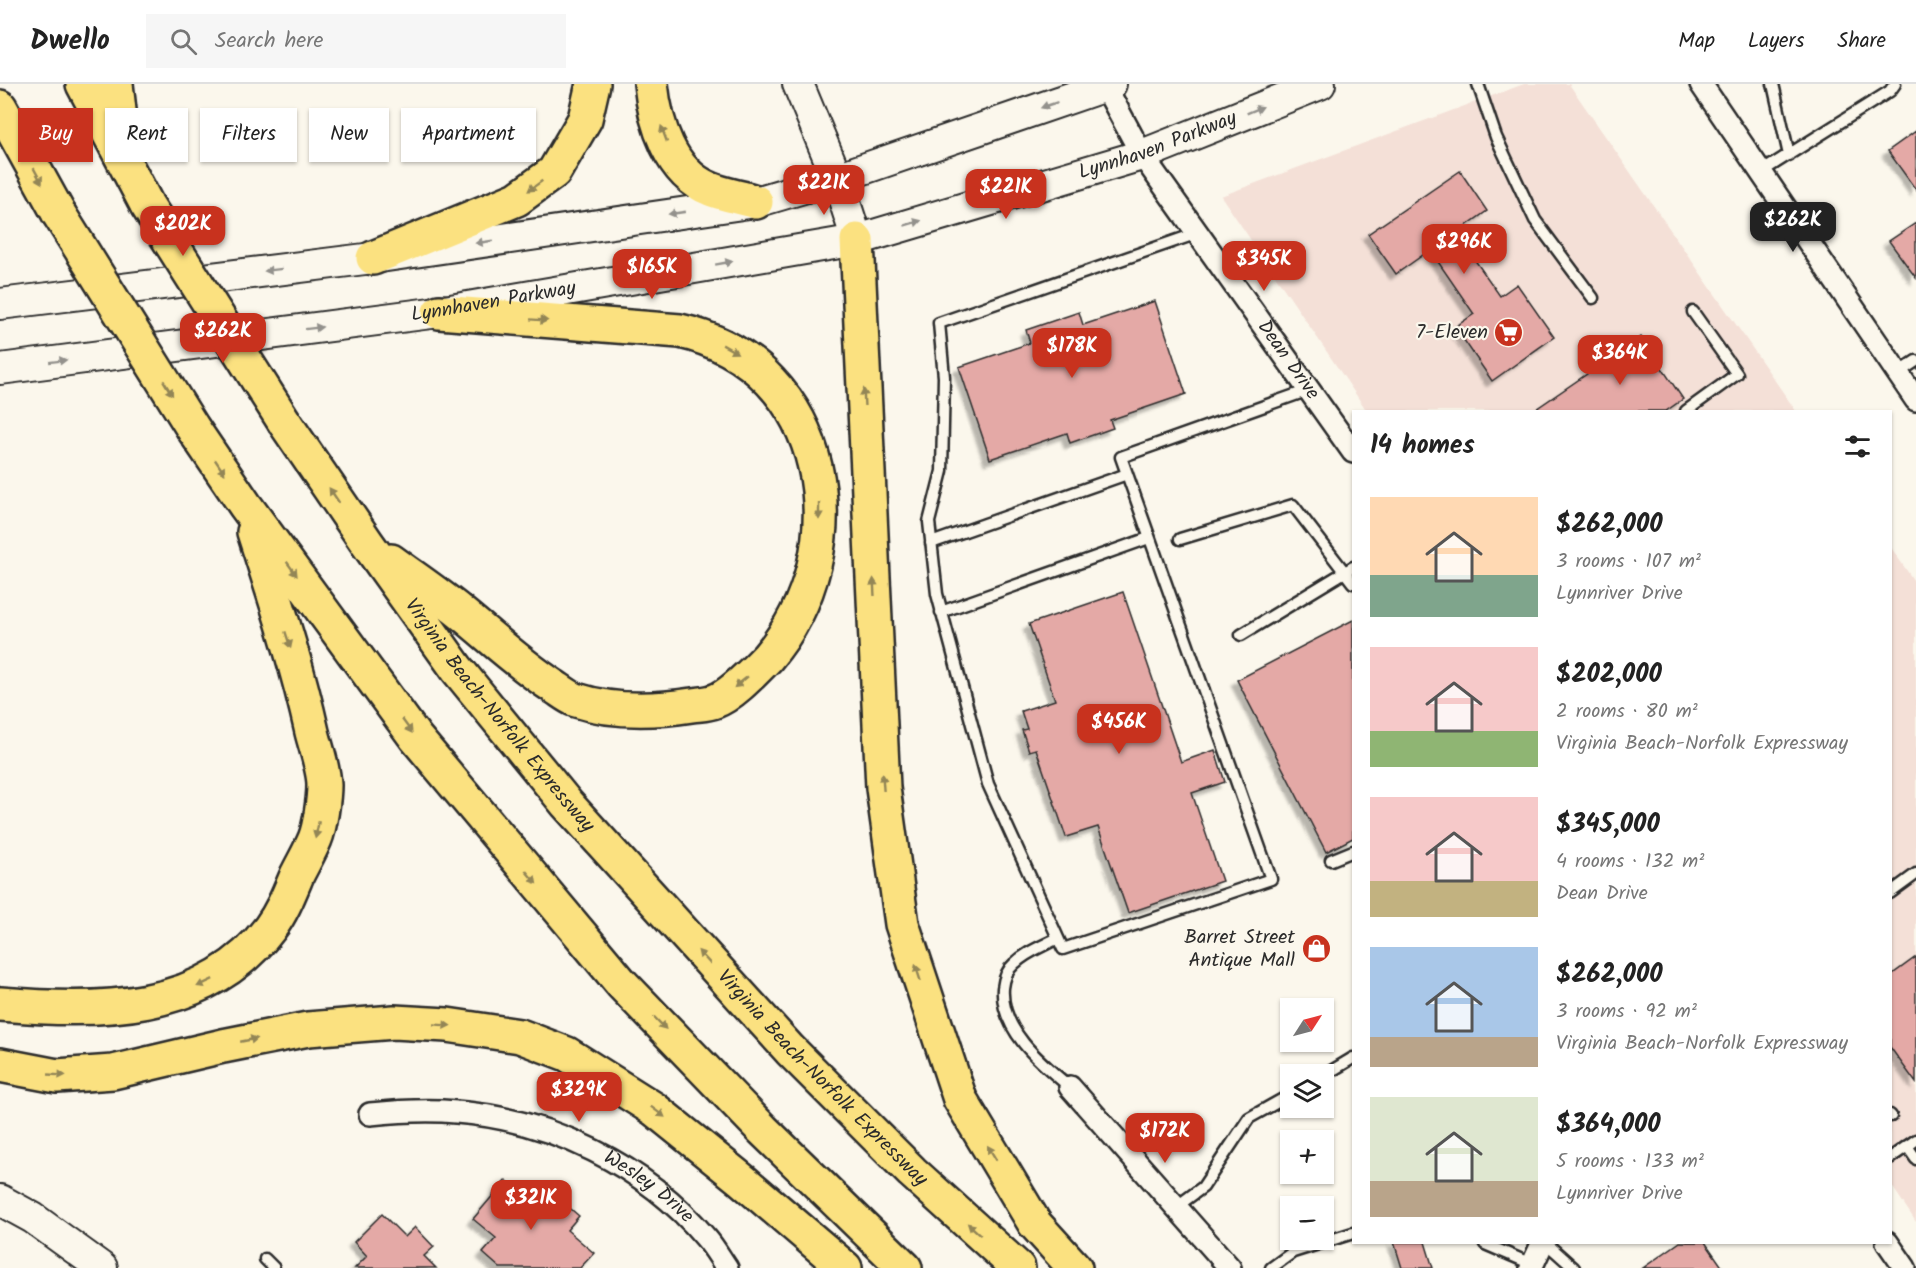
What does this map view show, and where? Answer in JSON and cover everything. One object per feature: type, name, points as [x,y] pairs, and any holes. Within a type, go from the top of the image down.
[{"type":"highway","name":"Virginia Beach-Norfolk Expressway","points":[[83,84],[147,205],[285,423],[366,543],[457,669],[567,804],[790,1050],[912,1172],[1018,1268]]},
{"type":"highway","points":[[116,84],[125,166]]},
{"type":"highway","points":[[373,258],[517,199],[554,172],[585,118],[593,84]]},
{"type":"highway","points":[[651,84],[652,96],[664,137],[676,163],[709,189],[756,201]]},
{"type":"highway","points":[[0,106],[59,214],[194,430],[245,504],[416,738],[622,984],[763,1130],[905,1268]]},
{"type":"highway","points":[[856,240],[883,788],[902,924],[960,1099],[1035,1224],[1075,1268]]},
{"type":"highway","points":[[366,543],[459,612],[532,672],[574,699],[609,708],[671,708],[715,701],[727,694],[755,671],[779,643],[798,612],[812,577],[819,541],[820,505],[814,462],[804,431],[793,408],[774,383],[750,361],[729,347],[699,335],[680,331],[439,312]]},
{"type":"highway","points":[[0,1004],[50,1008],[106,1007],[157,1000],[184,993],[215,978],[247,953],[270,928],[288,898],[316,836],[325,784],[299,673],[245,504]]},
{"type":"highway","points":[[0,1065],[57,1076],[113,1072],[222,1046],[308,1029],[394,1022],[447,1025],[520,1036],[567,1054],[654,1109],[845,1268]]},
{"type":"main road","points":[[798,84],[837,178],[856,240]]},
{"type":"main road","name":"Lynnhaven Parkway","points":[[0,369],[439,312],[856,240],[1142,155],[1320,84]]},
{"type":"main road","points":[[0,304],[373,258],[756,201],[837,178],[1108,85]]},
{"type":"main road","points":[[0,1200],[33,1218],[102,1268]]},
{"type":"street","points":[[1701,84],[1916,400]]},
{"type":"street","name":"Dean Drive","points":[[1108,85],[1142,155],[1352,451]]},
{"type":"street","points":[[1070,1087],[1230,1268]]},
{"type":"street","name":"Wesley Drive","points":[[370,1114],[408,1110],[495,1117],[542,1129],[578,1143],[621,1166],[665,1197],[707,1238],[727,1268]]},
{"type":"street","points":[[1532,1267],[1543,1244]]},
{"type":"street","points":[[1888,1244],[1905,1268]]},
{"type":"lane","points":[[1478,84],[1496,137],[1535,220],[1593,298]]},
{"type":"lane","points":[[1773,84],[1789,155]]},
{"type":"lane","points":[[1761,172],[1890,91],[1895,84]]},
{"type":"lane","points":[[1197,233],[939,322],[944,377],[942,471],[929,522],[941,612],[988,784],[1063,949],[1270,879],[1121,457],[1309,390]]},
{"type":"lane","points":[[1687,410],[1737,375],[1693,312]]},
{"type":"lane","points":[[1898,373],[1916,361]]},
{"type":"lane","points":[[931,543],[1126,474]]},
{"type":"lane","points":[[1180,539],[1293,505],[1349,569],[1241,635]]},
{"type":"lane","points":[[941,612],[1149,538]]},
{"type":"lane","points":[[1331,860],[1352,851]]},
{"type":"lane","points":[[1892,891],[1916,874]]},
{"type":"lane","points":[[1058,938],[1013,964],[1004,978],[1003,998],[1006,1017],[1022,1040],[1047,1068],[1070,1087]]},
{"type":"lane","points":[[1334,1069],[1352,1059]]},
{"type":"lane","points":[[1176,1207],[1203,1187],[1249,1118],[1280,1101]]},
{"type":"lane","points":[[1892,1157],[1912,1143],[1916,1159]]},
{"type":"lane","points":[[1271,1268],[1293,1252],[1352,1233]]},
{"type":"lane","points":[[1485,1244],[1532,1267]]},
{"type":"lane","points":[[1546,1244],[1574,1268]]},
{"type":"lane","points":[[265,1259],[274,1268]]},
{"type":"lane","points":[[1905,1268],[1916,1260]]},
{"type":"shaded area","points":[[1524,84],[1569,84],[1795,410],[1366,410],[1221,196]]},
{"type":"shaded area","points":[[1892,549],[1916,584],[1916,1222],[1892,1186]]},
{"type":"building","points":[[1916,131],[1916,190],[1888,151]]},
{"type":"building","points":[[1460,171],[1487,211],[1456,233],[1500,296],[1517,284],[1554,337],[1492,381],[1455,327],[1474,314],[1430,250],[1396,274],[1368,234]]},
{"type":"building","points":[[1916,223],[1916,278],[1889,241]]},
{"type":"building","points":[[1155,301],[1186,394],[1110,420],[1113,428],[1070,443],[1067,433],[990,459],[959,367],[1030,343],[1026,330],[1079,312],[1083,325]]},
{"type":"building","points":[[1641,337],[1683,399],[1667,410],[1534,410]]},
{"type":"building","points":[[1123,592],[1181,762],[1215,750],[1225,782],[1192,793],[1222,881],[1128,913],[1098,827],[1066,837],[1036,749],[1029,751],[1022,730],[1027,729],[1021,711],[1055,700],[1029,624]]},
{"type":"building","points":[[1352,621],[1352,839],[1326,852],[1237,680]]},
{"type":"building","points":[[1916,957],[1916,1083],[1892,1050],[1892,975]]},
{"type":"building","points":[[506,1180],[529,1199],[542,1184],[579,1216],[567,1230],[594,1253],[580,1268],[500,1268],[483,1253],[496,1238],[473,1219]]},
{"type":"building","points":[[382,1214],[405,1237],[415,1227],[434,1247],[424,1256],[436,1268],[355,1268],[367,1256],[354,1242]]},
{"type":"building","points":[[1395,1244],[1426,1244],[1433,1268],[1402,1268]]},
{"type":"building","points":[[1677,1244],[1706,1244],[1723,1268],[1643,1268]]},
{"type":"place","name":"7-Eleven","points":[[1509,333]]},
{"type":"place","name":"Barret Street Antique Mall","points":[[1316,949]]}]
